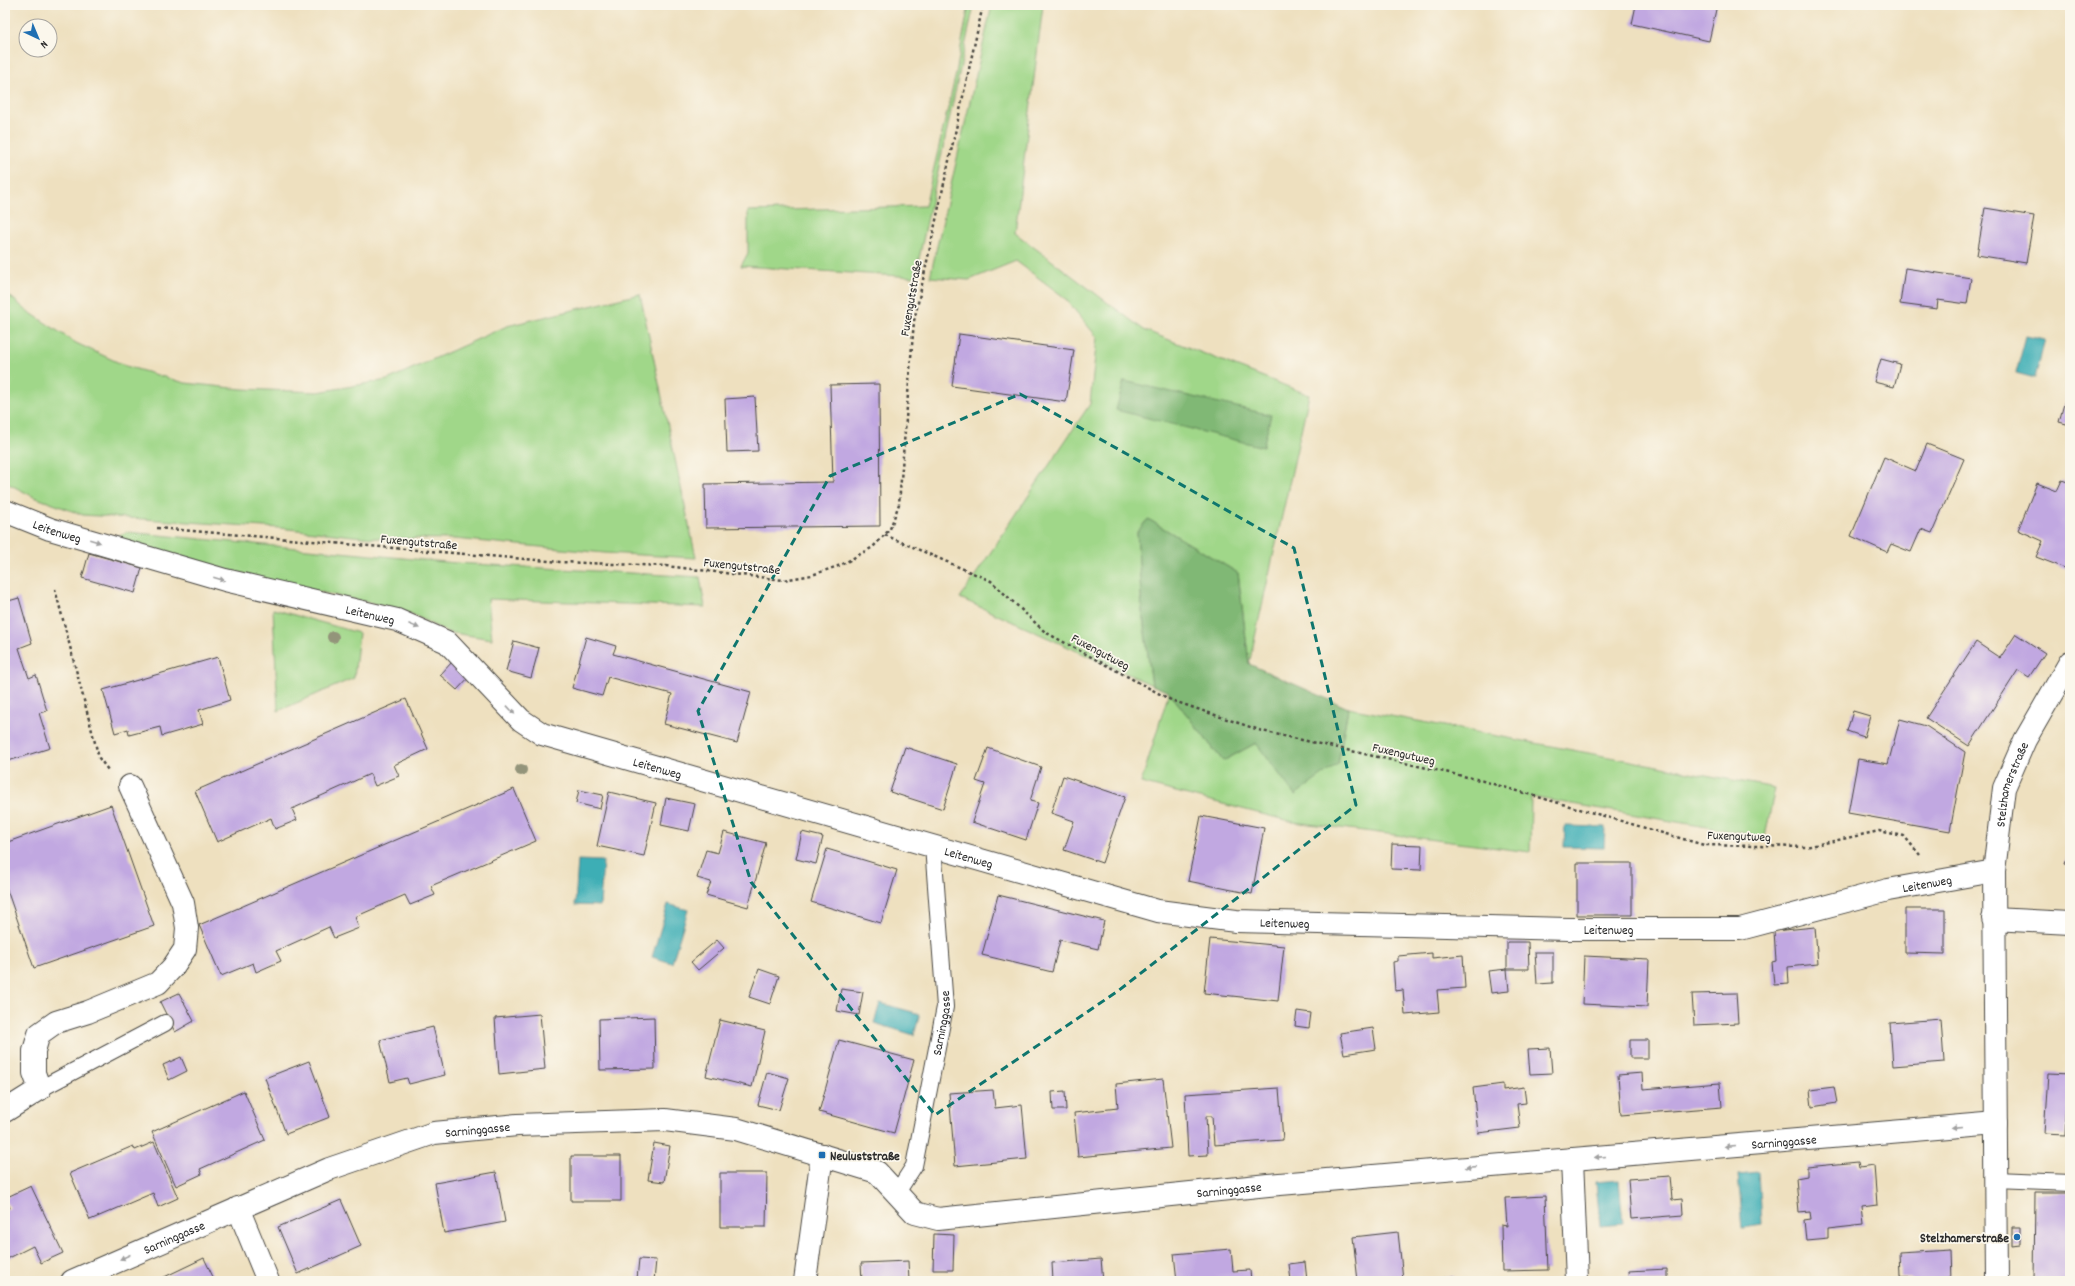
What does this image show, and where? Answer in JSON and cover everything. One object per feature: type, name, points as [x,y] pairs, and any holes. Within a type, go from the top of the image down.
[{"type":"street","name":"Leitenweg","points":[[5,511],[50,529],[225,580],[398,620],[446,642],[520,720],[542,734],[1158,911],[1236,921],[1568,929],[1740,929],[1888,890],[1994,871]]},
{"type":"street","name":"Stelzhamerstraße","points":[[1997,1281],[1993,919],[1994,871],[2004,788],[2025,740],[2070,662]]},
{"type":"street","points":[[5,1111],[40,1089],[34,1073],[34,1051],[39,1034],[56,1022],[88,1012],[158,983],[173,967],[185,949],[187,928],[183,903],[130,786]]},
{"type":"street","points":[[1993,919],[2070,923]]},
{"type":"street","name":"Sarninggasse","points":[[72,1281],[329,1169],[434,1133],[517,1125],[665,1120],[736,1129],[877,1172],[915,1213],[938,1220],[1268,1185],[1996,1123]]},
{"type":"street","points":[[806,1281],[822,1155]]},
{"type":"street","points":[[1572,1159],[1577,1281]]},
{"type":"street","points":[[238,1208],[268,1281]]},
{"type":"lane","name":"Sarninggasse","points":[[896,1194],[914,1166],[945,1007],[933,846]]},
{"type":"lane","points":[[40,1089],[165,1023]]},
{"type":"lane","points":[[1996,1180],[2070,1183]]},
{"type":"path","name":"Fuxengutstraße","points":[[154,528],[560,562],[666,566],[783,580],[812,575],[841,565],[873,547],[890,529],[899,504],[914,321],[983,5]]},
{"type":"path","name":"Fuxengutweg","points":[[885,535],[991,581],[1045,632],[1171,700],[1262,731],[1476,779],[1704,845],[1806,847],[1879,830],[1904,836],[1938,875],[1938,880]]},
{"type":"path","points":[[55,589],[99,758],[114,779],[130,786]]},
{"type":"highlighted area","points":[[1020,394],[1294,548],[1356,805],[1118,991],[935,1115],[751,882],[698,711],[830,476]]},
{"type":"green space","points":[[969,5],[974,5],[915,277],[741,266],[748,253],[748,211],[925,206],[955,78]]},
{"type":"green space","points":[[992,5],[1043,5],[1015,233],[1144,330],[1309,395],[1249,664],[1238,573],[1148,519],[1137,532],[1142,610],[1152,685],[960,598],[1090,404],[1097,337],[1064,297],[1016,261],[969,280],[930,277]]},
{"type":"green space","points":[[5,292],[26,310],[76,343],[126,366],[185,383],[242,389],[318,392],[387,380],[507,326],[640,294],[696,558],[605,553],[455,539],[372,538],[279,528],[83,515],[34,497],[5,482]]},
{"type":"green space","points":[[1124,381],[1271,415],[1263,447],[1116,410]]},
{"type":"green space","points":[[1148,519],[1238,573],[1249,664],[1348,708],[1338,764],[1295,795],[1256,743],[1223,761],[1169,692],[1152,685],[1142,610],[1137,532]]},
{"type":"green space","points":[[127,532],[456,563],[700,577],[705,607],[488,599],[492,639],[447,632],[412,614],[376,604],[220,568],[114,538]]},
{"type":"green space","points":[[273,609],[359,633],[354,678],[278,711]]},
{"type":"green space","points":[[1169,692],[1223,761],[1256,743],[1338,764],[1348,708],[1775,788],[1765,837],[1531,797],[1530,852],[1293,822],[1141,783]]},
{"type":"water","points":[[2026,336],[2045,340],[2035,378],[2016,373]]},
{"type":"water","points":[[1565,826],[1605,827],[1604,848],[1564,847]]},
{"type":"water","points":[[578,860],[603,861],[600,906],[575,905]]},
{"type":"water","points":[[668,904],[688,910],[672,963],[652,957]]},
{"type":"water","points":[[880,1003],[920,1014],[914,1035],[874,1023]]},
{"type":"water","points":[[1759,1172],[1762,1225],[1743,1228],[1738,1174]]},
{"type":"water","points":[[1619,1180],[1623,1224],[1600,1226],[1596,1182]]},
{"type":"building","points":[[1636,5],[1717,5],[1709,41],[1632,24]]},
{"type":"building","points":[[1985,208],[2034,216],[2026,263],[1977,255]]},
{"type":"building","points":[[1905,268],[1971,278],[1967,304],[1938,300],[1937,309],[1900,304]]},
{"type":"building","points":[[959,334],[1074,350],[1066,402],[952,386]]},
{"type":"building","points":[[1881,359],[1900,364],[1894,387],[1874,382]]},
{"type":"building","points":[[2070,382],[2070,425],[2059,422]]},
{"type":"building","points":[[879,384],[880,526],[706,528],[705,484],[833,482],[830,385]]},
{"type":"building","points":[[755,397],[758,451],[727,452],[725,399]]},
{"type":"building","points":[[1927,444],[1964,459],[1932,533],[1921,529],[1911,552],[1891,544],[1887,552],[1851,536],[1884,457],[1916,471]]},
{"type":"building","points":[[2062,480],[2070,483],[2070,570],[2036,557],[2043,541],[2018,530],[2037,483],[2057,491]]},
{"type":"building","points":[[89,553],[142,568],[135,593],[82,578]]},
{"type":"building","points":[[19,598],[32,643],[19,648],[29,678],[36,675],[47,711],[39,713],[50,748],[5,762],[5,602]]},
{"type":"building","points":[[2016,634],[2045,653],[2029,677],[2018,670],[1969,746],[1926,718],[1976,642],[2000,658]]},
{"type":"building","points":[[586,637],[616,646],[613,654],[751,692],[737,743],[664,724],[672,694],[608,677],[602,696],[572,688]]},
{"type":"building","points":[[514,641],[539,648],[531,678],[506,671]]},
{"type":"building","points":[[218,657],[230,700],[199,710],[203,724],[162,736],[160,727],[129,735],[128,729],[115,733],[103,690]]},
{"type":"building","points":[[453,661],[470,676],[457,690],[440,675]]},
{"type":"building","points":[[406,699],[428,749],[394,765],[399,776],[375,786],[370,774],[292,809],[297,820],[275,829],[271,818],[217,842],[195,791]]},
{"type":"building","points":[[1853,711],[1870,716],[1864,737],[1847,731]]},
{"type":"building","points":[[1900,719],[1926,726],[1965,752],[1950,831],[1848,813],[1858,759],[1888,764]]},
{"type":"building","points":[[905,747],[957,764],[943,809],[890,792]]},
{"type":"building","points":[[988,748],[1041,767],[1030,801],[1038,803],[1026,840],[972,822],[985,784],[976,781]]},
{"type":"building","points":[[1063,776],[1125,797],[1102,863],[1064,850],[1074,821],[1051,813]]},
{"type":"building","points":[[514,789],[536,841],[431,886],[435,895],[410,905],[405,895],[355,917],[359,928],[334,938],[329,927],[276,951],[281,961],[256,972],[253,963],[221,976],[199,925]]},
{"type":"building","points":[[579,790],[603,795],[600,809],[576,803]]},
{"type":"building","points":[[609,792],[656,803],[644,856],[597,846]]},
{"type":"building","points":[[666,798],[695,804],[689,831],[661,825]]},
{"type":"building","points":[[111,805],[154,926],[34,968],[5,884],[5,843]]},
{"type":"building","points":[[1201,816],[1264,828],[1252,894],[1188,881]]},
{"type":"building","points":[[724,832],[766,843],[748,907],[706,895],[711,882],[697,878],[706,850],[718,853]]},
{"type":"building","points":[[802,832],[823,837],[816,864],[796,859]]},
{"type":"building","points":[[1392,844],[1422,845],[1421,870],[1391,869]]},
{"type":"building","points":[[2070,846],[2070,864],[2065,863]]},
{"type":"building","points":[[827,849],[897,870],[881,923],[811,902]]},
{"type":"building","points":[[1577,863],[1632,863],[1632,915],[1577,915]]},
{"type":"building","points":[[998,895],[1104,921],[1098,949],[1060,940],[1052,972],[982,955]]},
{"type":"building","points":[[1905,909],[1945,909],[1945,954],[1905,953]]},
{"type":"building","points":[[1815,927],[1818,964],[1788,967],[1789,984],[1774,985],[1772,962],[1776,961],[1774,931]]},
{"type":"building","points":[[1210,939],[1284,946],[1278,1001],[1204,993]]},
{"type":"building","points":[[717,940],[724,948],[698,970],[691,962]]},
{"type":"building","points":[[1507,942],[1528,942],[1529,969],[1507,969]]},
{"type":"building","points":[[1535,952],[1553,952],[1553,983],[1537,984]]},
{"type":"building","points":[[1432,953],[1432,958],[1463,955],[1465,988],[1437,990],[1439,1012],[1405,1015],[1403,990],[1395,991],[1393,962],[1398,961],[1398,956]]},
{"type":"building","points":[[1584,956],[1649,959],[1647,1007],[1582,1004]]},
{"type":"building","points":[[759,969],[779,976],[770,1004],[749,997]]},
{"type":"building","points":[[1507,969],[1509,991],[1491,993],[1488,971]]},
{"type":"building","points":[[841,989],[863,992],[859,1015],[837,1011]]},
{"type":"building","points":[[179,993],[194,1021],[175,1032],[160,1002]]},
{"type":"building","points":[[1736,993],[1738,1023],[1694,1025],[1692,994]]},
{"type":"building","points":[[1297,1011],[1311,1013],[1309,1028],[1295,1026]]},
{"type":"building","points":[[540,1014],[545,1069],[499,1074],[495,1018]]},
{"type":"building","points":[[654,1017],[655,1069],[600,1070],[599,1019]]},
{"type":"building","points":[[1941,1019],[1944,1062],[1893,1066],[1890,1023]]},
{"type":"building","points":[[720,1020],[765,1031],[752,1087],[706,1076]]},
{"type":"building","points":[[433,1027],[445,1075],[409,1084],[407,1078],[390,1082],[380,1040]]},
{"type":"building","points":[[1373,1028],[1376,1049],[1344,1054],[1340,1033]]},
{"type":"building","points":[[839,1040],[914,1060],[894,1133],[819,1112]]},
{"type":"building","points":[[1630,1040],[1648,1040],[1648,1058],[1630,1058]]},
{"type":"building","points":[[1550,1048],[1552,1073],[1530,1074],[1528,1049]]},
{"type":"building","points":[[181,1057],[187,1071],[169,1080],[163,1065]]},
{"type":"building","points":[[309,1061],[330,1117],[286,1134],[265,1078]]},
{"type":"building","points":[[767,1072],[789,1078],[779,1110],[758,1105]]},
{"type":"building","points":[[1642,1073],[1643,1089],[1720,1083],[1722,1107],[1621,1115],[1618,1075]]},
{"type":"building","points":[[2048,1073],[2070,1074],[2070,1100],[2068,1100],[2066,1135],[2044,1134]]},
{"type":"building","points":[[1163,1079],[1171,1148],[1078,1157],[1074,1113],[1118,1108],[1116,1084]]},
{"type":"building","points":[[1503,1084],[1503,1090],[1524,1087],[1526,1103],[1517,1104],[1520,1128],[1478,1133],[1473,1088]]},
{"type":"building","points":[[1834,1087],[1837,1103],[1812,1107],[1810,1090]]},
{"type":"building","points":[[1279,1088],[1283,1140],[1214,1145],[1212,1116],[1206,1116],[1208,1155],[1188,1156],[1185,1094]]},
{"type":"building","points":[[993,1090],[995,1108],[1022,1105],[1027,1159],[955,1166],[949,1093]]},
{"type":"building","points":[[244,1091],[265,1140],[200,1169],[202,1174],[176,1186],[152,1132]]},
{"type":"building","points":[[1065,1091],[1066,1110],[1053,1110],[1052,1092]]},
{"type":"building","points":[[154,1142],[178,1198],[158,1207],[153,1193],[90,1220],[70,1173],[133,1146],[135,1150]]},
{"type":"building","points":[[654,1143],[670,1146],[664,1182],[648,1180]]},
{"type":"building","points":[[571,1156],[621,1156],[621,1201],[571,1201]]},
{"type":"building","points":[[1858,1162],[1859,1168],[1874,1166],[1877,1205],[1862,1207],[1864,1225],[1828,1229],[1828,1239],[1806,1241],[1804,1220],[1811,1219],[1810,1212],[1799,1213],[1796,1178],[1807,1176],[1807,1167]]},
{"type":"building","points":[[496,1172],[505,1222],[444,1233],[435,1183]]},
{"type":"building","points":[[720,1173],[767,1173],[766,1227],[720,1227]]},
{"type":"building","points":[[1670,1176],[1672,1200],[1682,1199],[1683,1215],[1631,1219],[1628,1179]]},
{"type":"building","points":[[31,1186],[63,1253],[41,1263],[33,1246],[5,1260],[5,1210],[10,1208],[5,1198]]},
{"type":"building","points":[[2035,1193],[2070,1193],[2070,1281],[2034,1281]]},
{"type":"building","points":[[1545,1196],[1548,1270],[1502,1271],[1501,1225],[1507,1226],[1505,1198]]},
{"type":"building","points":[[341,1200],[361,1246],[298,1274],[278,1227]]},
{"type":"building","name":"Stelzhamerstraße","points":[[2013,1228],[2021,1228],[2021,1245],[2013,1246]]},
{"type":"building","points":[[1398,1232],[1403,1279],[1358,1281],[1353,1237]]},
{"type":"building","points":[[934,1234],[954,1235],[953,1270],[933,1270]]},
{"type":"building","points":[[1231,1249],[1233,1271],[1250,1270],[1251,1281],[1177,1281],[1174,1254]]},
{"type":"building","points":[[1950,1250],[1951,1281],[1913,1281],[1913,1277],[1900,1277],[1899,1253]]},
{"type":"building","points":[[204,1258],[215,1281],[156,1281]]},
{"type":"building","points":[[639,1259],[656,1260],[654,1281],[637,1279]]},
{"type":"building","points":[[1101,1259],[1103,1281],[1053,1281],[1052,1263]]},
{"type":"building","points":[[908,1261],[909,1281],[862,1281],[861,1263]]},
{"type":"building","points":[[1305,1262],[1307,1281],[1291,1281],[1289,1264]]},
{"type":"building","points":[[1667,1269],[1667,1281],[1630,1281],[1629,1271]]},
{"type":"building","points":[[1454,1276],[1454,1281],[1427,1281],[1427,1280]]},
{"type":"place","name":"Neuluststraße","points":[[822,1155]]},
{"type":"place","name":"Stelzhamerstraße","points":[[2017,1237]]}]
